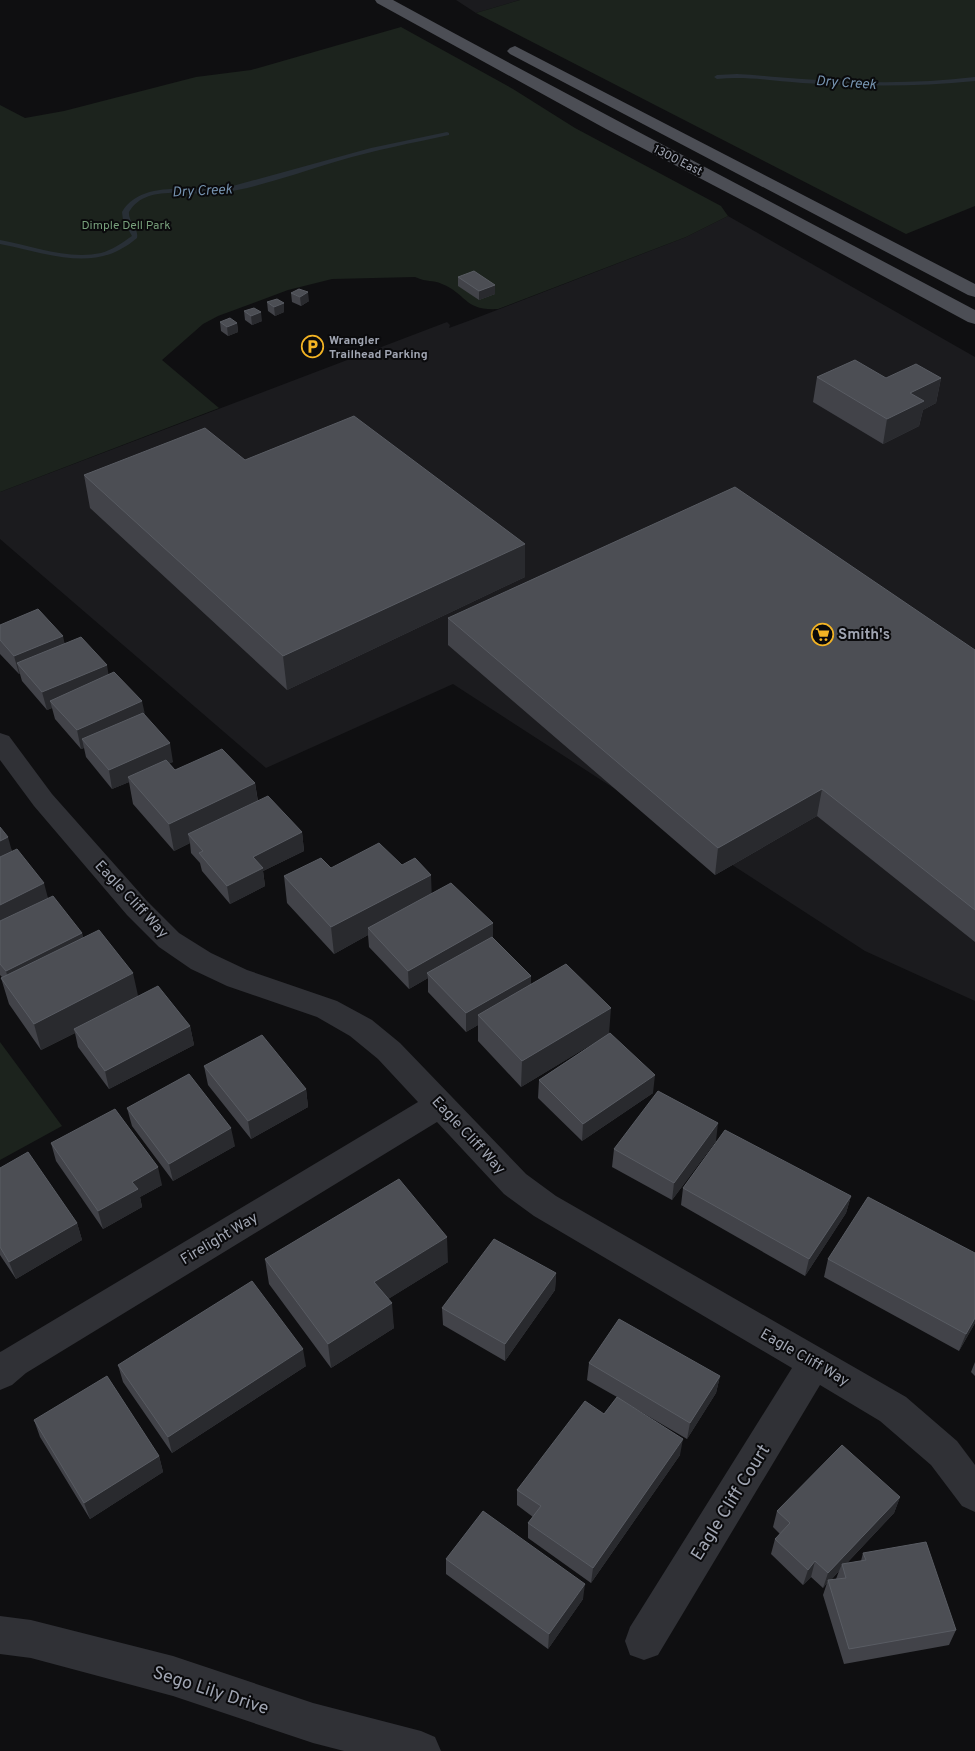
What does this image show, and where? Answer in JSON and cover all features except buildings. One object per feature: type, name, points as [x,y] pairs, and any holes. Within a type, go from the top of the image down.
[{"type":"main road","name":"1300 East","points":[[382,0],[612,126],[776,211],[975,318]]},
{"type":"main road","name":"1300 East","points":[[500,43],[975,290]]},
{"type":"street","name":"Eagle Cliff Way","points":[[0,742],[43,800],[137,908],[169,940],[201,961],[237,978],[327,1010],[361,1028],[389,1052],[515,1184],[545,1206],[894,1409],[944,1453],[975,1494]]},
{"type":"street","name":"Firelight Way","points":[[0,1374],[14,1362],[440,1104]]},
{"type":"street","name":"Eagle Cliff Court","points":[[644,1641],[816,1362]]},
{"type":"street","name":"Sego Lily Drive","points":[[0,1635],[31,1639],[173,1676],[313,1723],[420,1751]]},
{"type":"shaded area","points":[[456,0],[520,0],[476,13]]},
{"type":"shaded area","points":[[728,216],[975,357],[975,1001],[865,951],[453,684],[266,768],[0,539],[0,492],[447,322],[450,325],[449,328],[471,320],[686,237]]},
{"type":"green space","points":[[520,0],[975,0],[975,206],[906,234],[476,13]]},
{"type":"green space","name":"Dimple Dell Park","points":[[401,27],[513,89],[575,128],[721,206],[728,216],[686,237],[498,309],[487,309],[472,305],[442,284],[415,277],[332,279],[288,290],[218,316],[203,324],[162,360],[219,408],[0,492],[0,105],[25,118],[64,111],[196,77],[251,70]]},
{"type":"green space","points":[[0,1042],[62,1126],[0,1160]]},
{"type":"waterway","name":"Dry Creek","points":[[717,77],[748,76],[800,81],[888,84],[953,82],[975,79]]},
{"type":"waterway","name":"Dry Creek","points":[[0,242],[69,256],[86,257],[103,254],[119,248],[135,237],[132,227],[125,216],[128,208],[143,196],[164,191],[209,192],[229,189],[260,182],[373,149],[409,140],[447,134]]},
{"type":"place","name":"Wrangler Trailhead Parking","points":[[313,347]]},
{"type":"place","name":"Smith's","points":[[822,634]]}]
